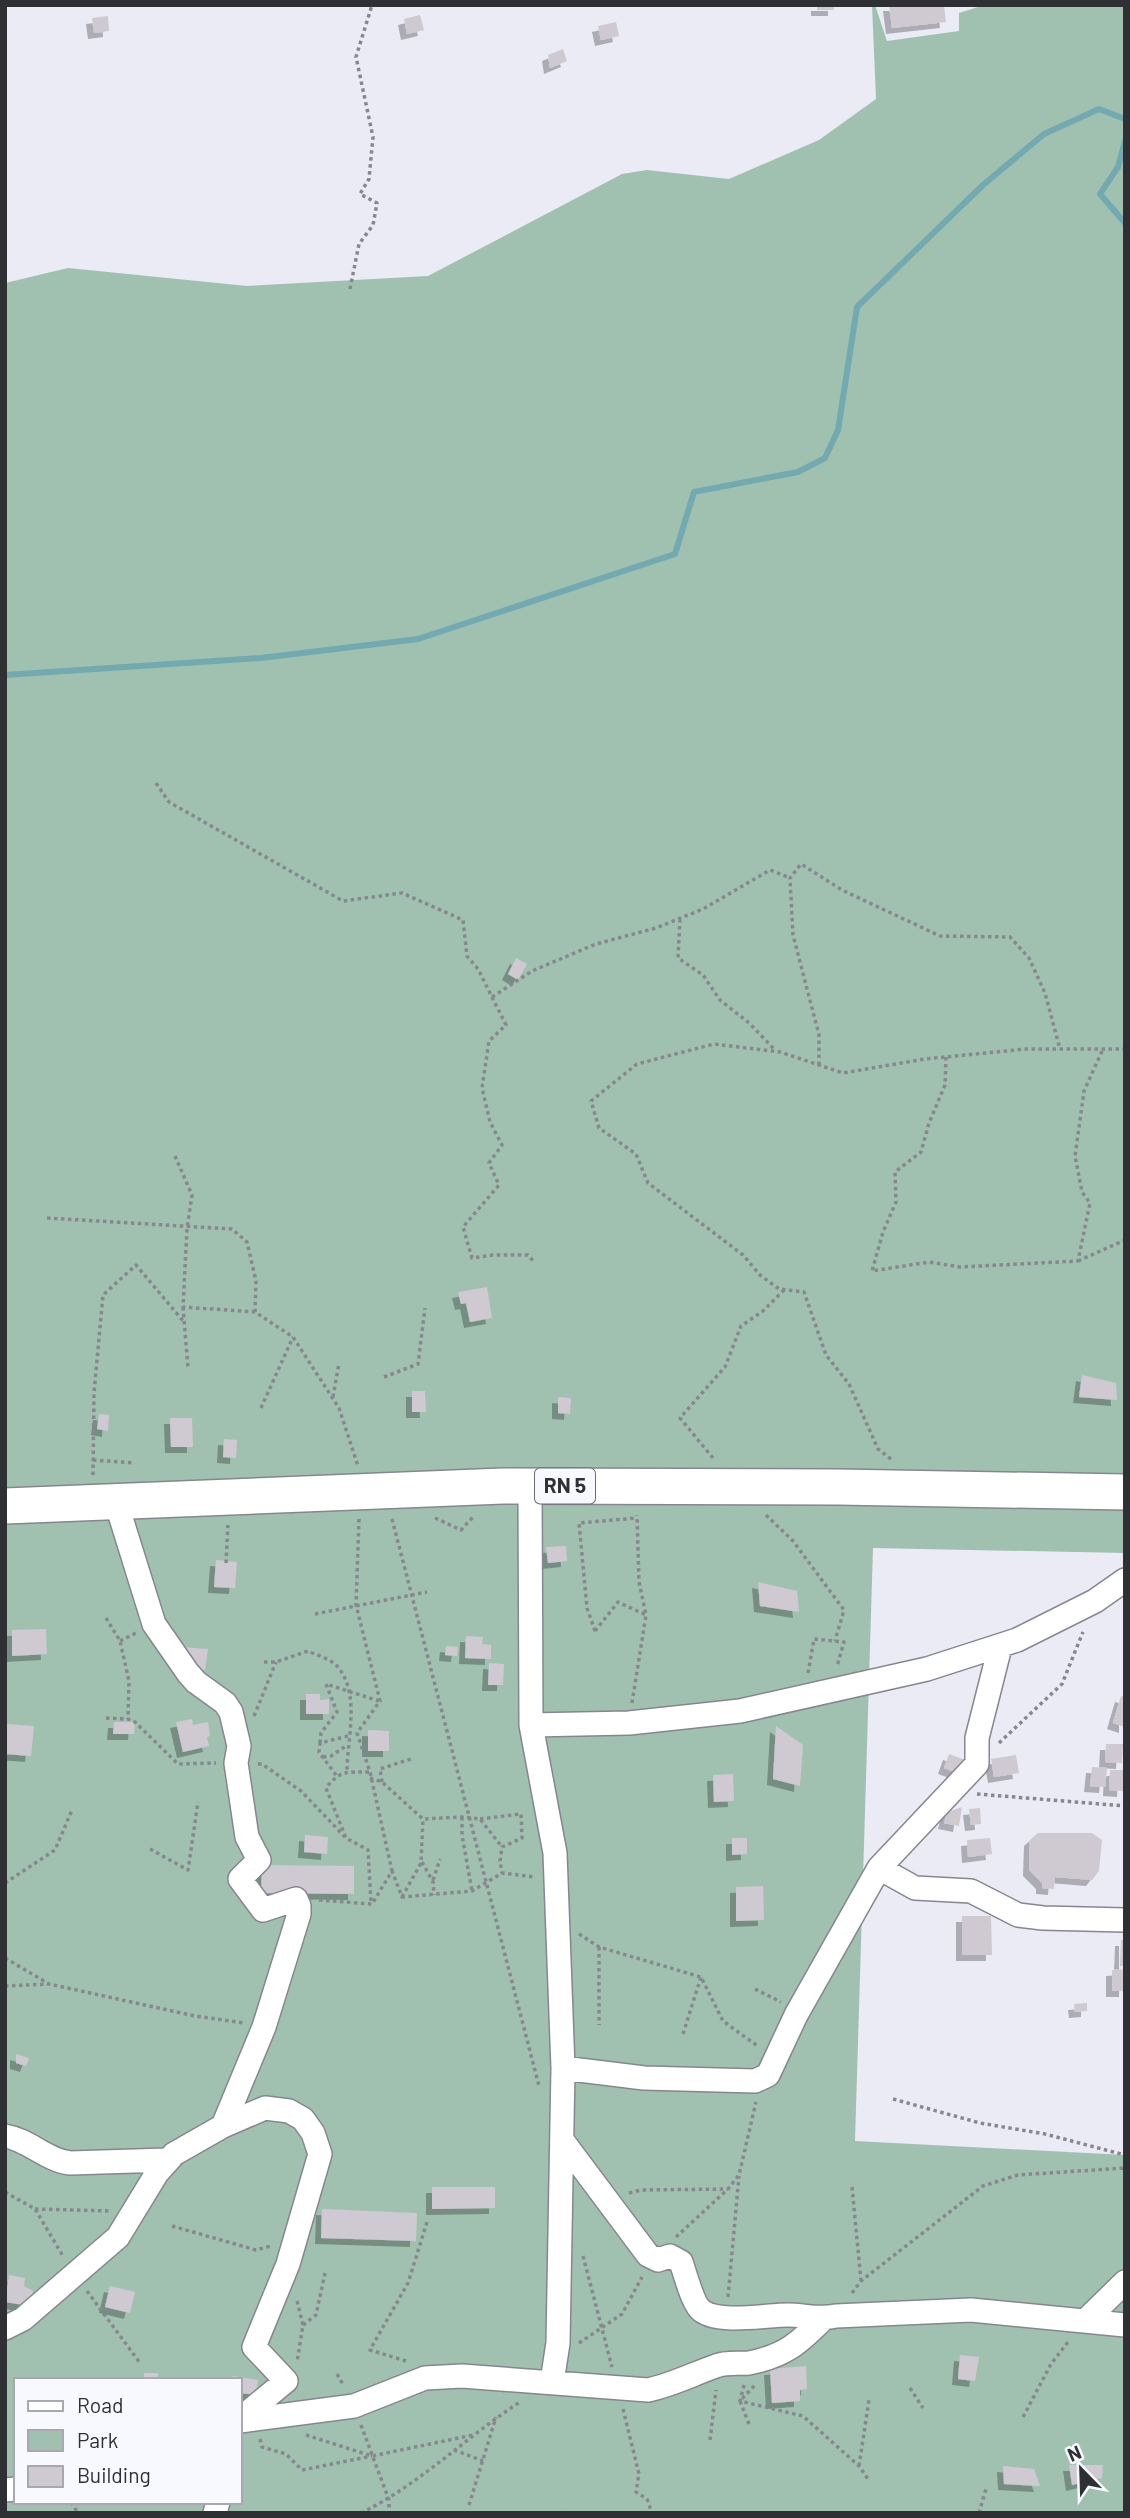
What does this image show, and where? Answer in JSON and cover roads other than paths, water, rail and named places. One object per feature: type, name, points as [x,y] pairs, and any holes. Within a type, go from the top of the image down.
[{"type":"main road","name":"RN 5","points":[[5,1506],[230,1495],[530,1487],[636,1502],[737,1486],[1125,1492]]},
{"type":"street","points":[[530,1487],[531,1725],[555,1853],[563,2068],[558,2343],[552,2382]]},
{"type":"street","points":[[104,1502],[154,1624],[196,1682],[225,1703],[231,1712],[247,1837],[259,1860],[240,1879],[263,1910],[296,1899],[299,1906],[299,1914],[264,2027],[223,2126]]},
{"type":"street","points":[[531,1725],[629,1723],[740,1711],[927,1669],[1000,1647],[1095,1601],[1125,1580]]},
{"type":"street","points":[[563,2068],[644,2078],[762,2080],[768,2075],[796,2015],[879,1868],[977,1764],[977,1738],[1000,1647]]},
{"type":"street","points":[[879,1868],[915,1888],[971,1891],[1018,1916],[1125,1920]]},
{"type":"street","points":[[5,2328],[23,2319],[113,2242],[167,2160],[223,2126],[265,2108],[289,2110],[303,2119],[313,2133],[320,2154],[288,2264],[254,2347],[286,2381],[246,2420]]},
{"type":"street","points":[[5,2136],[14,2138],[58,2162],[70,2164],[167,2160]]},
{"type":"street","points":[[562,2140],[653,2258],[658,2260],[670,2256],[681,2262],[701,2311],[731,2318],[789,2315],[830,2317],[971,2310],[1125,2325]]},
{"type":"street","points":[[1085,2321],[1125,2283]]},
{"type":"street","points":[[246,2420],[354,2406],[425,2378],[462,2376],[648,2390],[663,2387],[720,2364],[749,2362],[786,2351],[830,2317]]},
{"type":"waterway","points":[[5,675],[261,658],[418,639],[675,554],[694,492],[798,472],[825,458],[838,430],[857,307],[983,185],[1044,134],[1099,109],[1125,119]]},
{"type":"waterway","points":[[1125,141],[1118,167],[1100,194],[1125,223]]}]
